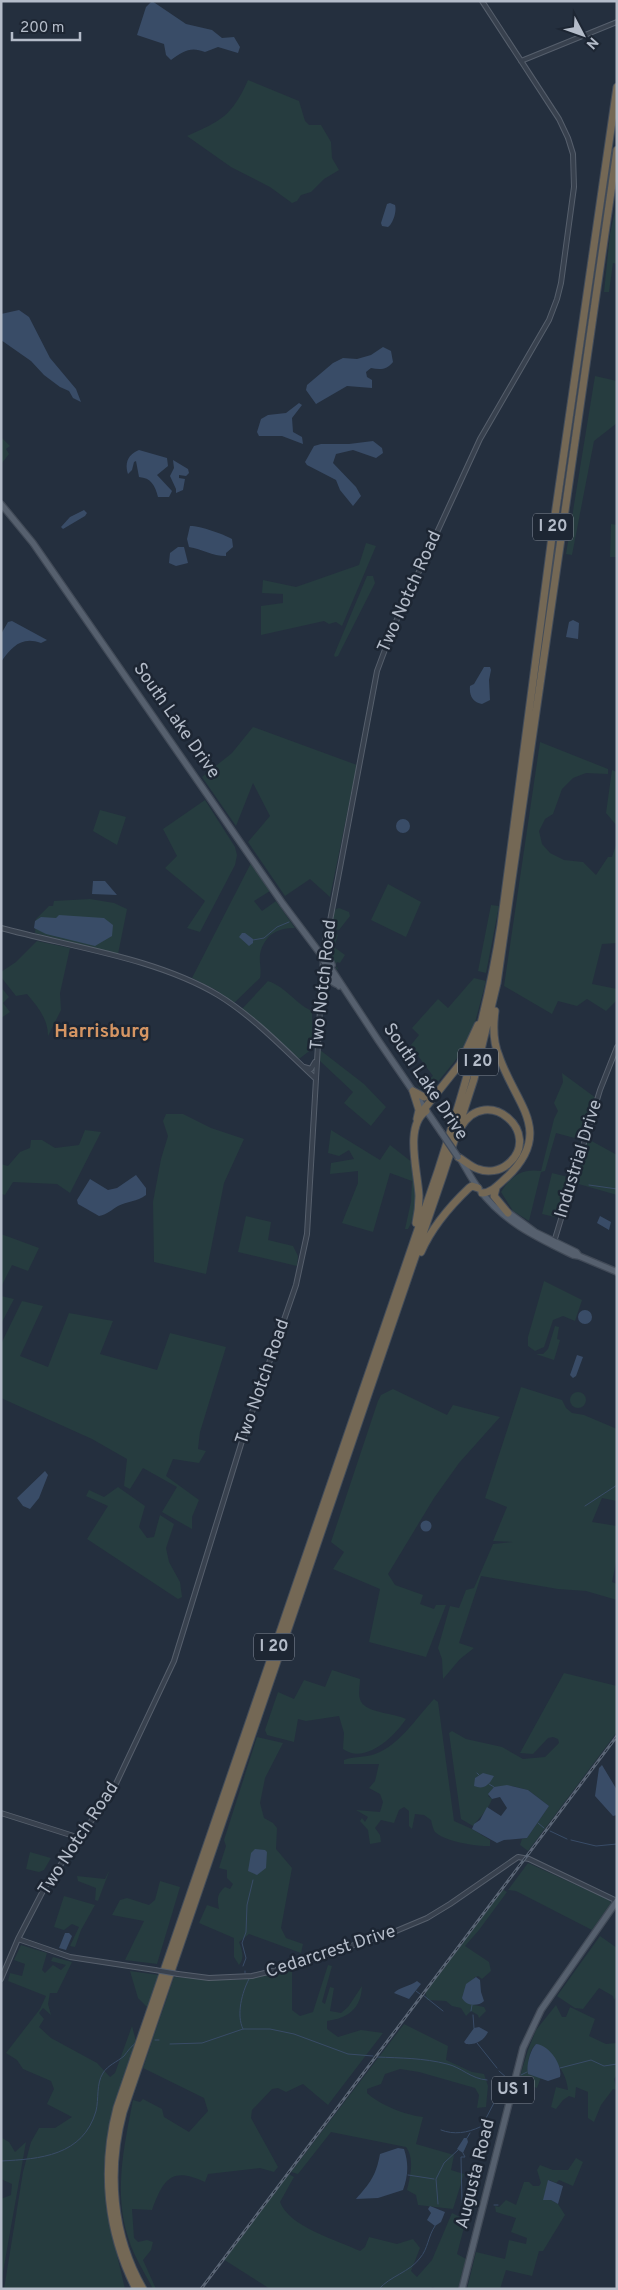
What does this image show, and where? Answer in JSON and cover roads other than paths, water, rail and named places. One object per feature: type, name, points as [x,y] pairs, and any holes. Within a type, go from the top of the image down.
[{"type":"highway","name":"I 20","points":[[143,2289],[124,2245],[115,2204],[114,2174],[120,2124],[396,1301],[456,1114],[485,1008],[500,933],[553,528],[617,87]]},
{"type":"highway","name":"I 20","points":[[136,2289],[118,2245],[112,2224],[108,2189],[109,2149],[115,2116],[396,1301],[449,1158],[479,1058],[501,966],[617,150]]},
{"type":"highway","points":[[501,966],[494,1027],[496,1047],[526,1114],[530,1136],[528,1149],[522,1160],[494,1191],[494,1196],[508,1213]]},
{"type":"highway","points":[[417,1121],[465,1055],[485,1008]]},
{"type":"highway","points":[[413,1091],[426,1097],[441,1088]]},
{"type":"highway","points":[[396,1301],[418,1212],[419,1193],[414,1140],[419,1110],[413,1091]]},
{"type":"highway","points":[[449,1158],[462,1126],[468,1118],[477,1112],[487,1110],[499,1112],[506,1115],[516,1127],[519,1138],[518,1148],[513,1159],[505,1167],[484,1171],[458,1157]]},
{"type":"highway","points":[[396,1301],[436,1225],[472,1186],[482,1191],[497,1186]]},
{"type":"main road","name":"South Lake Drive","points":[[1,504],[30,539],[322,958],[336,975],[482,1191],[500,1211],[524,1230],[573,1255],[617,1272]]},
{"type":"main road","points":[[308,938],[319,943],[326,938],[329,958],[336,975]]},
{"type":"main road","name":"South Lake Drive","points":[[322,958],[329,973],[354,1004]]},
{"type":"main road","points":[[320,994],[328,980],[341,988]]},
{"type":"main road","name":"South Lake Drive","points":[[472,1176],[482,1191],[508,1213],[535,1232],[576,1252],[579,1256]]},
{"type":"main road","name":"Augusta Road","points":[[462,2289],[523,2048],[541,2010],[617,1901]]},
{"type":"street","name":"Two Notch Road","points":[[1,1979],[18,1939],[46,1888],[113,1790],[176,1656],[242,1441],[296,1285],[307,1234],[322,958],[380,658],[482,436],[548,320],[559,293],[574,187],[573,154],[563,127],[482,1]]},
{"type":"street","points":[[521,61],[617,22]]},
{"type":"street","points":[[1,928],[160,968],[184,978],[216,994],[237,1008],[316,1079]]},
{"type":"street","name":"Industrial Drive","points":[[553,1242],[600,1090],[617,1047]]},
{"type":"street","points":[[302,1066],[311,1069],[317,1057]]},
{"type":"street","points":[[1,1813],[80,1838]]},
{"type":"street","name":"Cedarcrest Drive","points":[[18,1939],[70,1957],[214,1978],[257,1975],[285,1968],[396,1931],[426,1918],[450,1904],[518,1857],[554,1871],[617,1901]]},
{"type":"water","points":[[152,1],[186,24],[212,30],[222,38],[234,37],[240,47],[238,53],[218,47],[205,52],[195,49],[183,52],[171,60],[166,55],[164,44],[137,35],[146,7]]},
{"type":"water","points":[[387,204],[395,205],[394,217],[388,227],[382,226],[381,223]]},
{"type":"water","points":[[19,310],[29,317],[50,358],[76,389],[81,402],[73,398],[69,391],[44,375],[31,361],[1,340],[1,314]]},
{"type":"water","points":[[383,347],[391,351],[393,362],[386,368],[371,368],[366,372],[367,377],[372,380],[372,388],[347,386],[316,404],[306,390],[307,385],[333,363],[343,358],[357,359],[371,355]]},
{"type":"water","points":[[299,403],[302,405],[292,418],[293,432],[302,437],[303,444],[282,436],[259,436],[257,432],[261,419],[268,415],[286,413]]},
{"type":"water","points":[[373,441],[382,448],[383,453],[376,458],[353,450],[336,454],[333,463],[356,487],[361,496],[353,506],[340,490],[336,480],[307,465],[305,462],[314,446]]},
{"type":"water","points":[[139,450],[167,458],[168,466],[157,475],[172,491],[169,497],[158,497],[152,483],[147,479],[139,477],[136,461],[128,474],[128,459]]},
{"type":"water","points":[[173,460],[188,469],[189,473],[186,476],[179,475],[179,478],[185,479],[183,490],[176,493],[170,476],[174,468]]},
{"type":"water","points":[[84,510],[87,513],[85,516],[63,529],[61,527],[70,517]]},
{"type":"water","points":[[190,526],[206,529],[228,537],[232,539],[233,547],[226,553],[226,556],[189,547],[187,539]]},
{"type":"water","points":[[178,547],[184,547],[188,563],[176,566],[169,563],[170,553]]},
{"type":"water","points":[[573,620],[579,623],[578,639],[566,637],[569,622]]},
{"type":"water","points":[[12,621],[47,640],[41,643],[34,641],[22,642],[13,648],[1,662],[1,634],[8,622]]},
{"type":"water","points":[[484,667],[490,667],[491,670],[489,680],[490,700],[482,704],[472,698],[470,686],[474,684]]},
{"type":"water","points":[[403,819],[408,821],[410,826],[408,831],[403,833],[398,831],[396,826],[398,821]]},
{"type":"water","points":[[93,881],[105,881],[117,895],[92,894]]},
{"type":"water","points":[[59,915],[104,918],[113,925],[112,936],[95,946],[46,934],[34,928],[35,921],[41,917],[56,918]]},
{"type":"water","points":[[242,933],[253,939],[253,943],[249,946],[239,937]]},
{"type":"water","points":[[136,1175],[146,1188],[146,1195],[143,1197],[121,1204],[99,1216],[78,1204],[77,1200],[90,1179],[108,1190],[117,1188]]},
{"type":"water","points":[[600,1216],[611,1222],[609,1230],[597,1223]]},
{"type":"water","points":[[585,1310],[590,1312],[592,1317],[590,1322],[585,1324],[580,1322],[578,1317],[580,1312]]},
{"type":"water","points":[[577,1355],[583,1357],[576,1376],[573,1378],[570,1375]]},
{"type":"water","points":[[45,1471],[48,1475],[39,1498],[30,1509],[23,1506],[17,1498]]},
{"type":"water","points":[[426,1520],[432,1526],[426,1532],[420,1526]]},
{"type":"water","points":[[602,1765],[617,1790],[617,1815],[613,1816],[595,1796],[599,1768]]},
{"type":"water","points":[[483,1773],[494,1776],[486,1786],[474,1786],[475,1778]]},
{"type":"water","points":[[507,1785],[528,1790],[549,1806],[527,1838],[504,1840],[497,1843],[472,1829],[474,1824],[480,1820],[487,1807],[501,1816],[507,1808],[500,1797],[492,1799],[488,1794],[494,1787]]},
{"type":"water","points":[[255,1849],[267,1852],[266,1868],[257,1875],[248,1871],[251,1853]]},
{"type":"water","points":[[65,1933],[69,1933],[72,1936],[66,1950],[59,1948]]},
{"type":"water","points":[[476,1977],[480,1980],[484,2001],[472,2005],[466,2003],[462,1998],[466,1984]]},
{"type":"water","points":[[417,1981],[421,1984],[409,1999],[394,1993],[399,1989]]},
{"type":"water","points":[[479,2027],[488,2032],[484,2038],[473,2044],[466,2044],[464,2042],[474,2028]]},
{"type":"water","points":[[536,2044],[546,2048],[554,2056],[559,2067],[560,2077],[548,2081],[528,2074],[529,2058]]},
{"type":"water","points":[[464,2138],[467,2138],[468,2142],[463,2153],[457,2149]]},
{"type":"water","points":[[398,2148],[404,2149],[407,2160],[407,2175],[403,2190],[378,2198],[356,2199],[372,2179],[380,2154]]},
{"type":"water","points":[[548,2180],[563,2186],[558,2204],[551,2200],[543,2200]]},
{"type":"water","points":[[430,2206],[445,2212],[441,2222],[435,2226],[427,2220],[431,2213],[428,2209]]},
{"type":"waterway","points":[[253,940],[264,938],[277,927],[289,922]]},
{"type":"waterway","points":[[589,1185],[617,1189]]},
{"type":"waterway","points":[[585,1506],[617,1485]]},
{"type":"waterway","points":[[489,1784],[494,1787]]},
{"type":"waterway","points":[[538,1823],[544,1828]]},
{"type":"waterway","points":[[550,1831],[567,1839]]},
{"type":"waterway","points":[[571,1840],[596,1846],[617,1844]]},
{"type":"waterway","points":[[243,1966],[246,1958],[242,1943],[246,1932],[247,1905],[253,1880]]},
{"type":"waterway","points":[[243,2029],[240,2010],[244,1990],[249,1979]]},
{"type":"waterway","points":[[416,1991],[420,1994]]},
{"type":"waterway","points":[[423,1995],[443,2011]]},
{"type":"waterway","points":[[471,2011],[472,2005]]},
{"type":"waterway","points":[[473,2015],[474,2028]]},
{"type":"waterway","points":[[170,2044],[202,2043],[243,2029],[270,2029],[294,2034],[348,2054],[373,2056]]},
{"type":"waterway","points":[[1,2161],[45,2156],[71,2146],[81,2138],[90,2126],[96,2111],[99,2082],[103,2073],[124,2056],[137,2042]]},
{"type":"waterway","points":[[477,2043],[497,2068]]},
{"type":"waterway","points":[[377,2057],[438,2062],[452,2066],[476,2078],[487,2080]]},
{"type":"waterway","points":[[560,2068],[591,2060],[604,2066],[617,2064]]},
{"type":"waterway","points":[[499,2071],[507,2078]]},
{"type":"waterway","points":[[521,2075],[527,2072]]},
{"type":"waterway","points":[[494,2079],[503,2080],[509,2078]]},
{"type":"waterway","points":[[484,2122],[495,2101]]},
{"type":"waterway","points":[[441,2130],[460,2133],[480,2127]]},
{"type":"waterway","points":[[467,2138],[470,2133]]},
{"type":"waterway","points":[[438,2204],[436,2179],[444,2163],[458,2150]]},
{"type":"waterway","points":[[463,2153],[465,2157],[461,2157],[462,2203],[474,2207]]},
{"type":"waterway","points":[[408,2175],[434,2179]]},
{"type":"waterway","points":[[379,2289],[416,2263],[425,2251],[435,2226]]},
{"type":"railway","points":[[201,2289],[617,1736]]},
{"type":"district","name":"Harrisburg","points":[[102,1032]]}]
